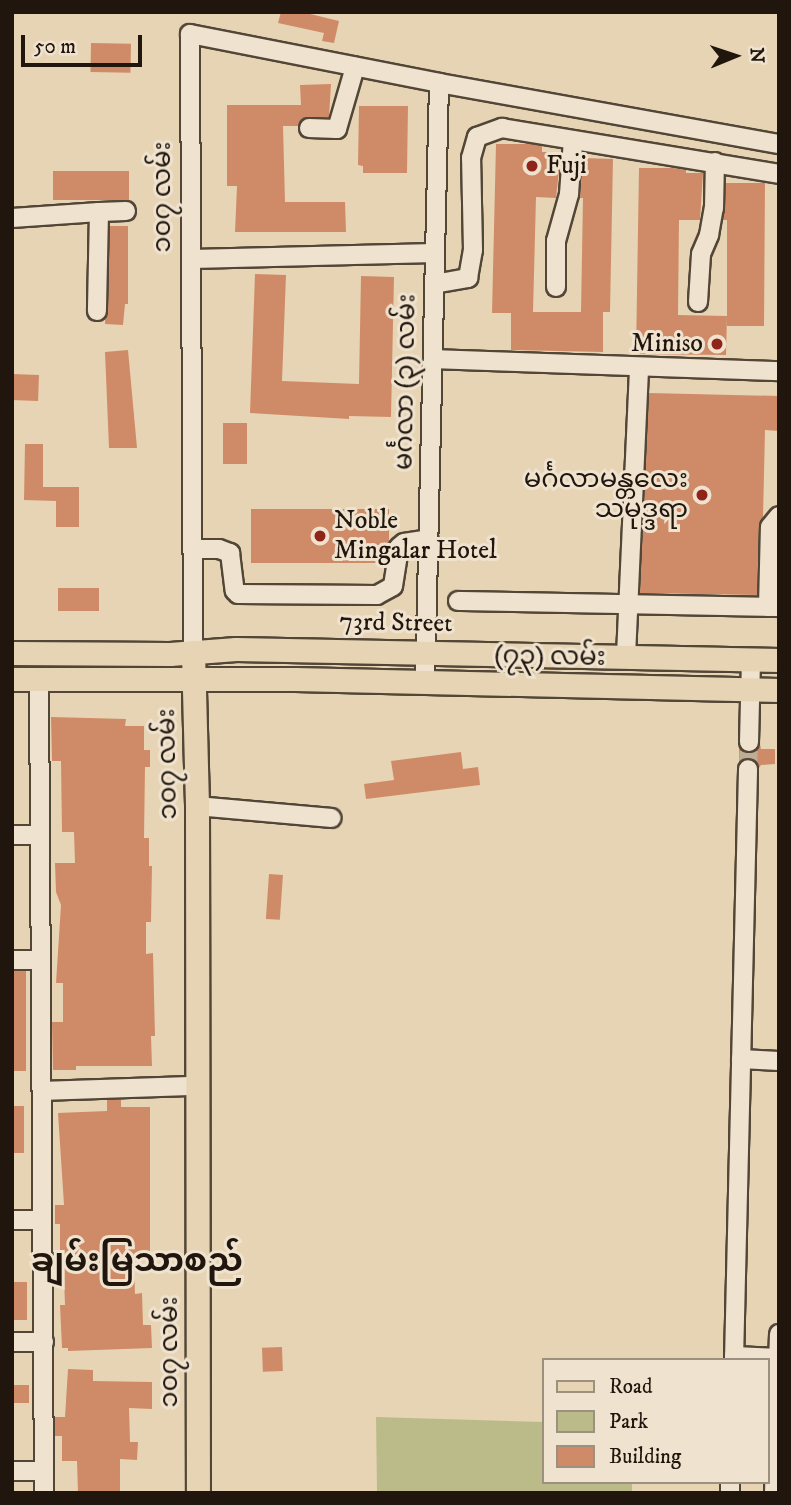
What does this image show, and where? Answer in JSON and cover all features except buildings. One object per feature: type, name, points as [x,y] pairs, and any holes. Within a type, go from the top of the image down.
[{"type":"main road","name":"73rd Street","points":[[12,653],[193,652],[236,649],[779,660]]},
{"type":"main road","name":"၁၀၇ လမ်း","points":[[193,652],[197,806],[198,1493]]},
{"type":"main road","points":[[12,679],[194,680]]},
{"type":"main road","name":"(၇၃) လမ်း","points":[[194,680],[779,690]]},
{"type":"street","name":"၁၀၇ လမ်း","points":[[193,652],[190,34],[355,67]]},
{"type":"street","points":[[309,128],[337,129],[355,67],[778,144],[778,174],[502,128],[477,137],[471,158],[473,250],[468,278],[434,284]]},
{"type":"street","name":"မင်္ဂလာ (၃) လမ်း","points":[[425,682],[439,83]]},
{"type":"street","points":[[631,148],[634,118]]},
{"type":"street","points":[[556,287],[556,241],[569,194],[573,139]]},
{"type":"street","points":[[698,302],[701,254],[709,236],[714,208],[715,162]]},
{"type":"street","points":[[12,218],[126,211]]},
{"type":"street","points":[[97,311],[99,212]]},
{"type":"street","points":[[192,258],[435,253]]},
{"type":"street","points":[[433,359],[779,371]]},
{"type":"street","points":[[626,656],[639,368]]},
{"type":"street","points":[[458,601],[773,607],[770,527],[779,516]]},
{"type":"street","points":[[194,549],[219,549],[230,554],[235,591],[238,594],[377,595],[386,593],[393,586],[399,547],[404,543],[429,539]]},
{"type":"street","points":[[749,742],[751,659]]},
{"type":"street","points":[[39,678],[44,1493]]},
{"type":"street","points":[[748,769],[734,1358],[778,1358]]},
{"type":"street","points":[[197,806],[331,818]]},
{"type":"street","points":[[12,835],[40,835]]},
{"type":"street","points":[[12,960],[41,960]]},
{"type":"street","points":[[741,1059],[779,1061]]},
{"type":"street","points":[[42,1091],[196,1086]]},
{"type":"street","points":[[12,1220],[41,1220]]},
{"type":"street","points":[[774,1493],[779,1334]]},
{"type":"street","points":[[12,1342],[44,1342]]},
{"type":"street","points":[[12,1471],[44,1471]]},
{"type":"green space","points":[[376,1417],[542,1422],[542,1484],[632,1484],[632,1493],[377,1493]]},
{"type":"tunnel","points":[[748,769],[749,742]]},
{"type":"place","name":"Fuji","points":[[532,166]]},
{"type":"place","name":"Miniso","points":[[717,344]]},
{"type":"place","name":"မင်္ဂလာမန္တလေး သမုဒ္ဒရာ","points":[[702,495]]},
{"type":"place","name":"Noble Mingalar Hotel","points":[[320,536]]},
{"type":"district","name":"ချမ်းမြသာစည်","points":[[137,1262]]}]
